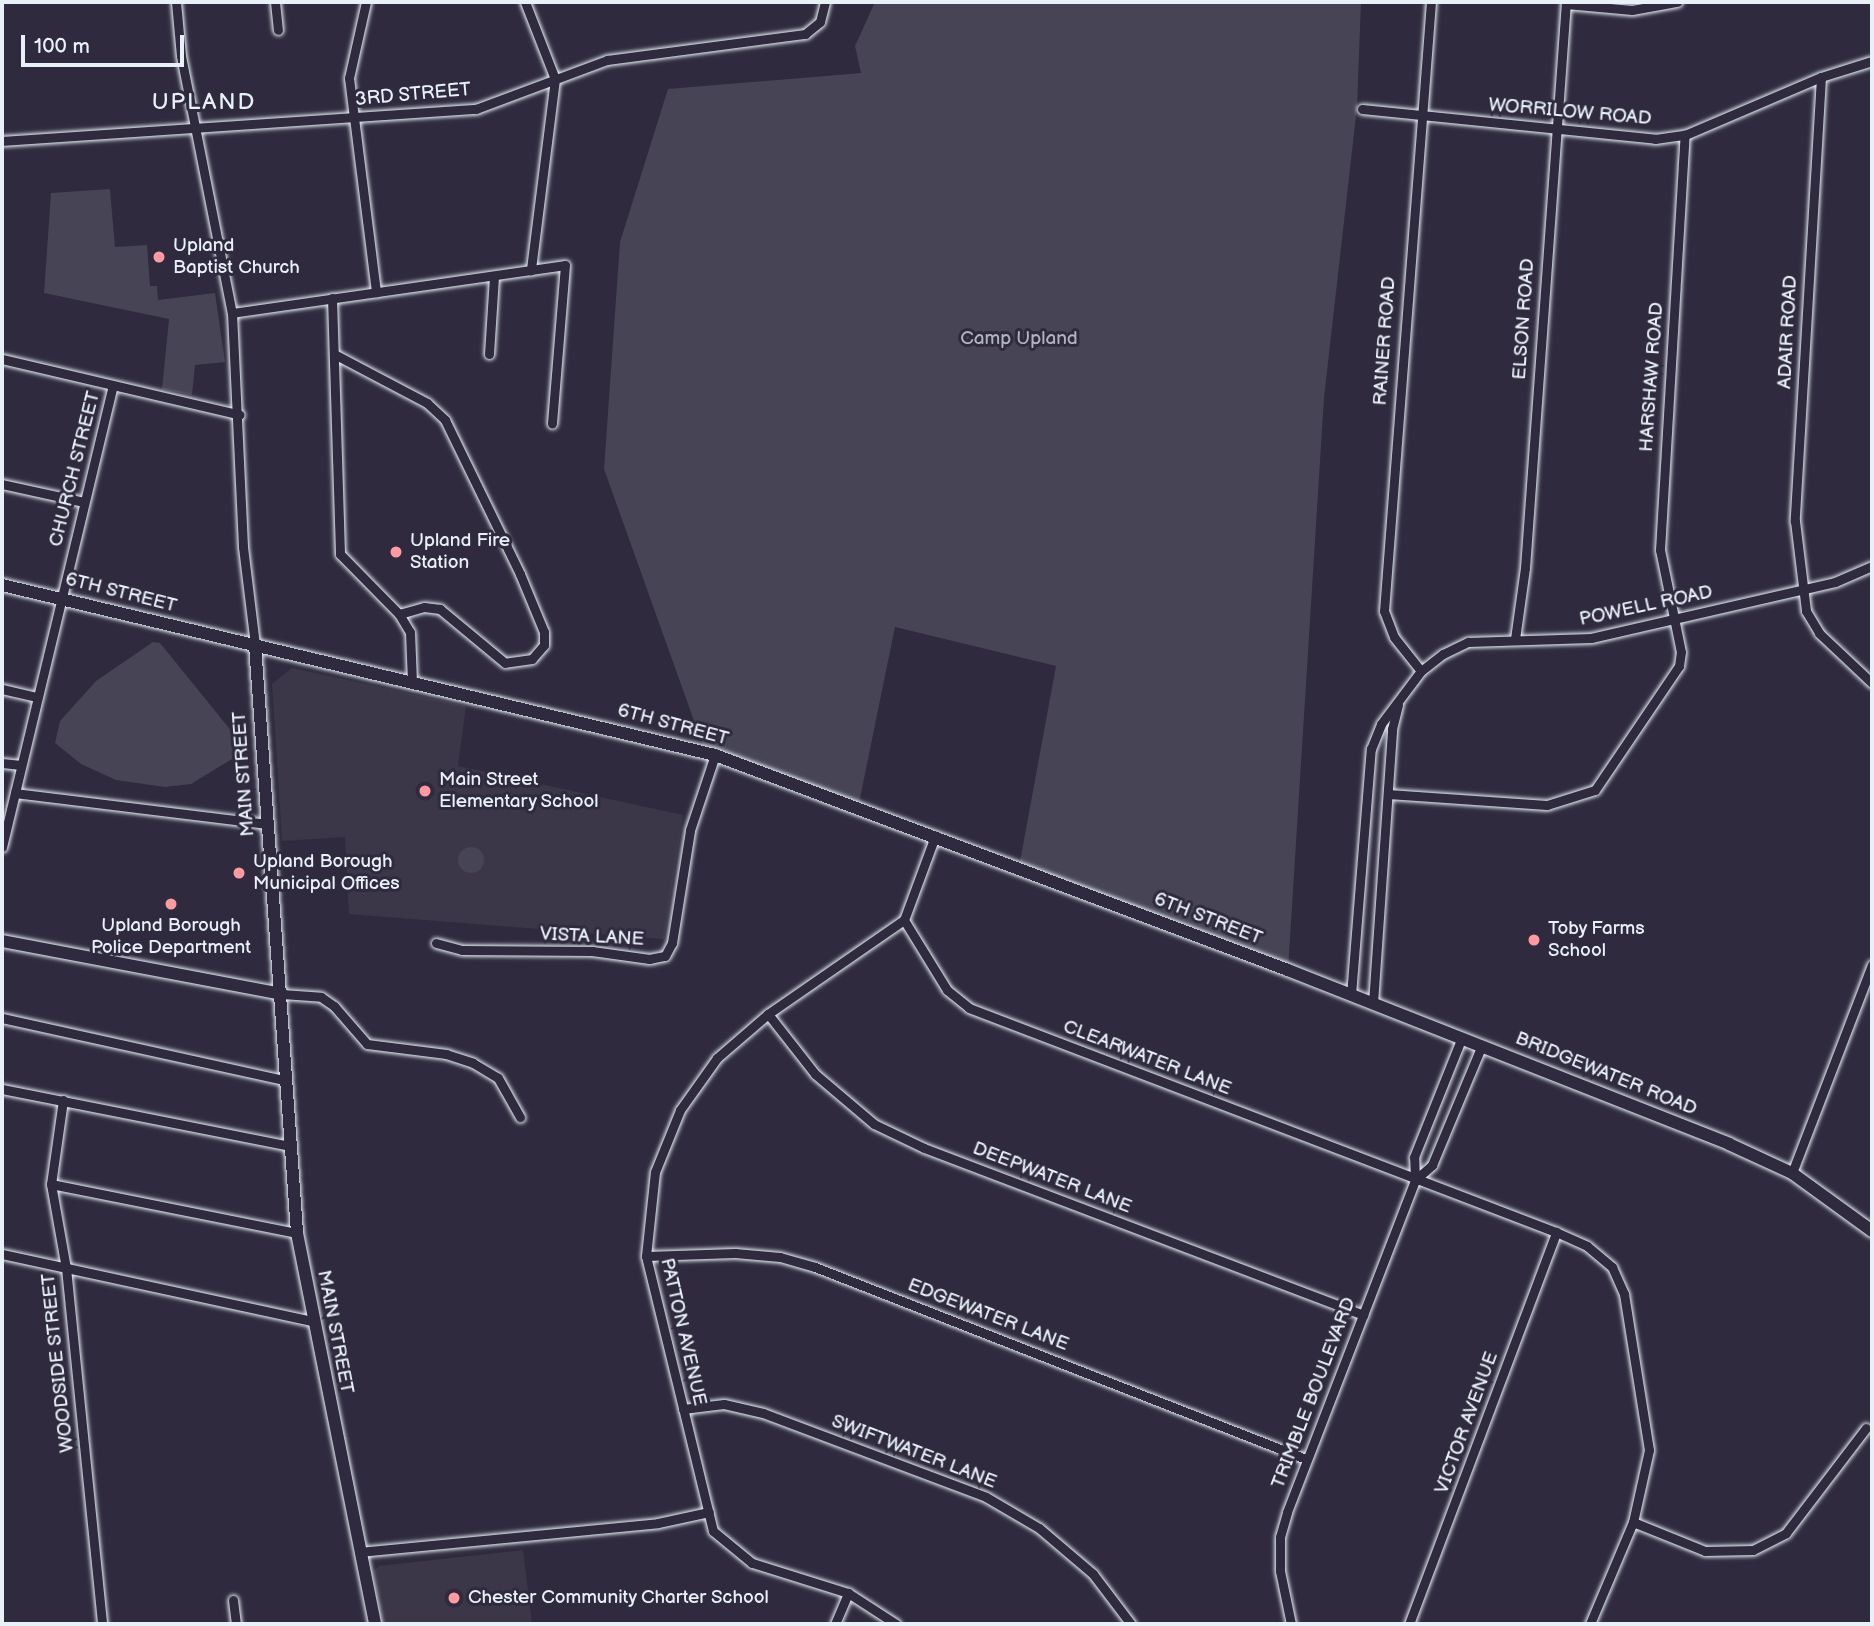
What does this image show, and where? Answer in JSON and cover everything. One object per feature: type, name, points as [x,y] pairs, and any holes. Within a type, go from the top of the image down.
[{"type":"street","name":"MAIN STREET","points":[[176,2],[195,127],[232,313],[240,415],[243,547],[255,645],[297,1233],[312,1321],[375,1624]]},
{"type":"street","points":[[275,2],[278,30]]},
{"type":"street","points":[[366,2],[349,61],[351,118],[376,292]]},
{"type":"street","points":[[525,2],[555,79],[531,270]]},
{"type":"street","name":"3RD STREET","points":[[2,141],[476,109],[555,79],[637,53],[796,36],[816,27],[825,2]]},
{"type":"street","name":"RAINER ROAD","points":[[1421,671],[1394,637],[1384,611],[1419,115],[1431,2]]},
{"type":"street","points":[[1566,3],[1632,10],[1677,2]]},
{"type":"street","name":"ELSON ROAD","points":[[1516,639],[1525,568],[1554,130],[1566,3]]},
{"type":"street","name":"WORRILOW ROAD","points":[[1362,109],[1655,139],[1685,135],[1821,77],[1872,61]]},
{"type":"street","name":"ADAIR ROAD","points":[[1821,77],[1795,521],[1806,611],[1819,633],[1872,683]]},
{"type":"street","name":"HARSHAW ROAD","points":[[1388,794],[1547,804],[1595,790],[1679,666],[1674,620],[1660,550],[1661,482],[1685,135]]},
{"type":"street","points":[[232,313],[565,265],[552,423]]},
{"type":"street","points":[[489,354],[494,276]]},
{"type":"street","points":[[332,298],[336,355],[340,554],[399,614],[410,632],[412,682]]},
{"type":"street","points":[[336,355],[427,403],[445,420],[544,632],[544,645],[532,659],[505,663],[440,609],[424,607],[399,614]]},
{"type":"street","points":[[2,359],[240,415]]},
{"type":"street","name":"CHURCH STREET","points":[[2,847],[113,386]]},
{"type":"street","points":[[2,484],[84,502]]},
{"type":"street","name":"POWELL ROAD","points":[[1351,995],[1371,749],[1400,696],[1421,671],[1443,654],[1468,642],[1591,638],[1835,582],[1872,566]]},
{"type":"street","name":"6TH STREET","points":[[2,585],[715,755],[1311,979]]},
{"type":"street","points":[[2,689],[37,697]]},
{"type":"street","name":"POWELL ROAD","points":[[1373,1003],[1392,729],[1400,696]]},
{"type":"street","name":"VISTA LANE","points":[[436,943],[462,950],[592,951],[649,959],[665,956],[672,943],[690,830],[715,755]]},
{"type":"street","points":[[2,762],[21,765]]},
{"type":"street","points":[[15,793],[267,824]]},
{"type":"street","points":[[904,920],[935,836]]},
{"type":"street","name":"PATTON AVENUE","points":[[896,1624],[848,1593],[751,1563],[713,1531],[646,1256],[655,1172],[680,1110],[717,1058],[768,1014],[904,920]]},
{"type":"street","name":"CLEARWATER LANE","points":[[904,920],[947,990],[969,1008],[1556,1232],[1587,1246],[1612,1266],[1624,1294],[1649,1450],[1633,1522],[1590,1624]]},
{"type":"street","points":[[2,941],[282,994],[321,997],[334,1006],[367,1044],[446,1054],[474,1063],[498,1077],[520,1117]]},
{"type":"street","points":[[1792,1173],[1869,984],[1872,965]]},
{"type":"street","name":"BRIDGEWATER ROAD","points":[[1311,979],[1482,1045],[1792,1173],[1872,1231]]},
{"type":"street","name":"DEEPWATER LANE","points":[[768,1014],[815,1074],[874,1124],[937,1153],[1363,1315]]},
{"type":"street","points":[[2,1018],[285,1080]]},
{"type":"street","name":"TRIMBLE BOULEVARD","points":[[1291,1624],[1280,1571],[1280,1537],[1306,1459],[1415,1180],[1414,1157],[1462,1037]]},
{"type":"street","name":"TRIMBLE BOULEVARD","points":[[1415,1180],[1432,1165],[1482,1045]]},
{"type":"street","points":[[2,1089],[289,1146]]},
{"type":"street","name":"WOODSIDE STREET","points":[[63,1100],[51,1184],[66,1268],[102,1624]]},
{"type":"street","points":[[51,1184],[297,1233]]},
{"type":"street","name":"VICTOR AVENUE","points":[[1409,1624],[1556,1232]]},
{"type":"street","name":"EDGEWATER LANE","points":[[646,1256],[735,1253],[780,1257],[815,1266],[1306,1459]]},
{"type":"street","points":[[2,1254],[312,1321]]},
{"type":"street","name":"SWIFTWATER LANE","points":[[683,1409],[724,1404],[763,1413],[986,1497],[1039,1528],[1093,1574],[1131,1624]]},
{"type":"street","points":[[1633,1522],[1705,1551],[1753,1550],[1786,1533],[1866,1428]]},
{"type":"street","points":[[359,1552],[658,1523],[709,1511]]},
{"type":"street","points":[[835,1624],[848,1593]]},
{"type":"street","points":[[233,1600],[236,1624]]},
{"type":"shaded area","name":"Main Street Elementary School","points":[[292,668],[466,706],[458,766],[683,815],[664,939],[349,914],[345,837],[282,841],[272,684]]},
{"type":"shaded area","name":"Chester Community Charter School","points":[[523,1550],[532,1624],[383,1624],[373,1571],[379,1566]]},
{"type":"green space","name":"Camp Upland","points":[[875,2],[1361,2],[1357,107],[1324,398],[1288,970],[1019,867],[1056,666],[895,627],[858,808],[703,746],[604,469],[620,242],[668,89],[861,73],[855,46]]},
{"type":"green space","points":[[110,189],[115,247],[147,245],[150,286],[157,286],[158,300],[215,293],[225,362],[195,365],[192,395],[162,389],[169,319],[44,293],[51,193]]},
{"type":"green space","points":[[153,642],[160,643],[233,733],[232,759],[191,784],[165,787],[116,780],[81,764],[55,743],[60,721],[96,681]]},
{"type":"green space","points":[[471,847],[480,851],[484,860],[480,869],[471,873],[462,869],[458,860],[462,851]]},
{"type":"place","name":"Upland Baptist Church","points":[[159,257]]},
{"type":"place","name":"Upland Fire Station","points":[[396,552]]},
{"type":"place","name":"Main Street Elementary School","points":[[425,791]]},
{"type":"place","name":"Upland Borough Municipal Offices","points":[[239,873]]},
{"type":"place","name":"Upland Borough Police Department","points":[[171,904]]},
{"type":"place","name":"Toby Farms School","points":[[1534,940]]},
{"type":"place","name":"Chester Community Charter School","points":[[454,1598]]},
{"type":"district","name":"UPLAND","points":[[204,102]]}]
